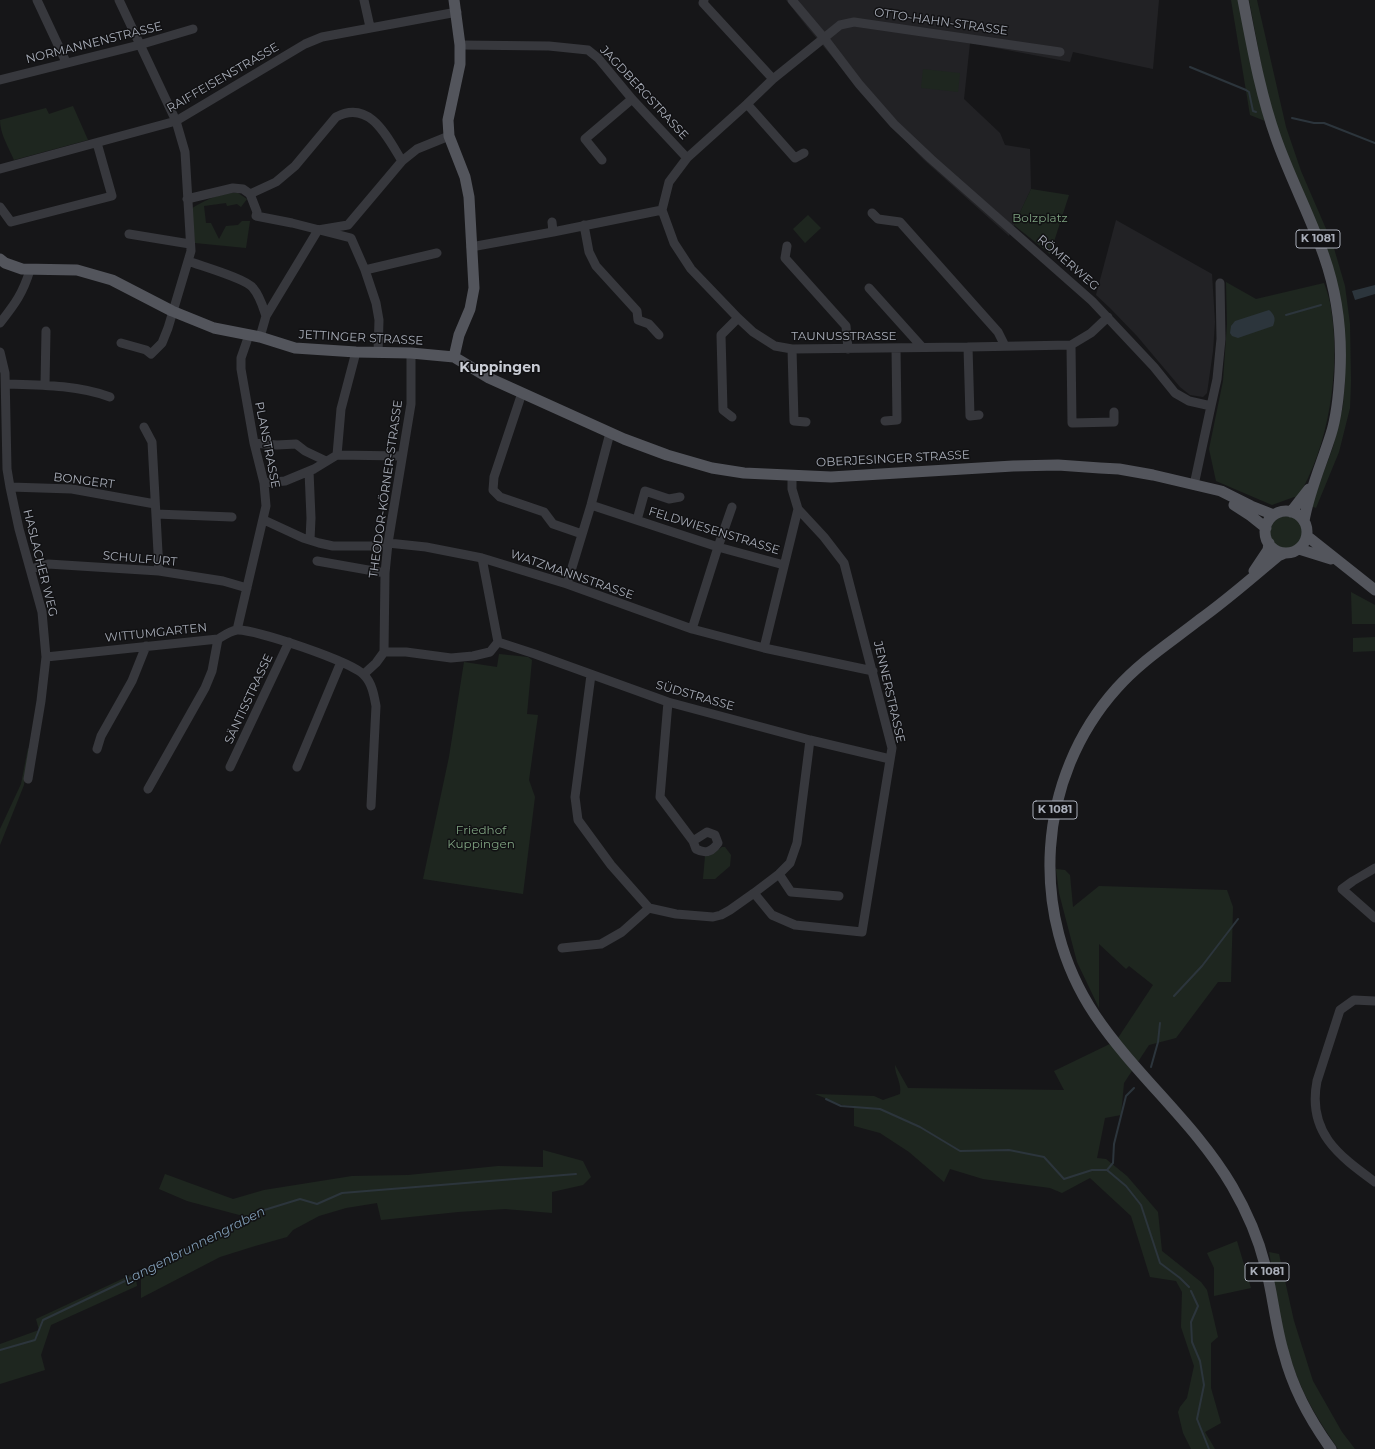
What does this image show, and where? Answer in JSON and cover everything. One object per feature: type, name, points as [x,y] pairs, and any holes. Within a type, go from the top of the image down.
[{"type":"main road","points":[[454,0],[457,12],[460,64],[448,120],[449,136],[465,177],[469,199],[474,288],[470,309],[459,335],[454,357]]},
{"type":"main road","name":"K 1081","points":[[1243,0],[1269,116],[1285,163],[1321,246],[1331,281],[1337,312],[1340,358],[1340,384],[1337,408],[1332,433],[1313,483],[1304,521]]},
{"type":"main road","name":"JETTINGER STRASSE","points":[[0,259],[5,263],[22,269],[77,270],[112,280],[172,311],[214,328],[260,337],[295,348],[378,353],[411,352],[454,357]]},
{"type":"main road","name":"OBERJESINGER STRASSE","points":[[454,357],[489,378],[610,433],[667,454],[712,468],[744,473],[846,477],[964,468],[1070,466],[1119,469],[1153,475],[1197,486]]},
{"type":"main road","name":"K 1081","points":[[1291,512],[1313,483]]},
{"type":"main road","points":[[1197,486],[1221,491],[1251,506],[1274,515]]},
{"type":"main road","points":[[1197,486],[1243,510],[1266,528]]},
{"type":"main road","points":[[1281,512],[1291,512],[1298,515],[1304,521],[1307,528],[1307,536],[1299,549],[1284,553],[1277,551],[1269,543],[1266,536],[1266,528],[1274,515],[1281,512]]},
{"type":"main road","points":[[1307,536],[1335,560],[1375,590]]},
{"type":"main road","name":"K 1081","points":[[1244,584],[1265,555],[1268,550],[1269,543]]},
{"type":"main road","points":[[1299,549],[1335,560]]},
{"type":"main road","name":"K 1081","points":[[1284,553],[1278,556],[1224,602],[1142,663],[1109,697],[1091,722],[1074,752],[1063,779],[1054,815],[1050,854],[1050,880],[1054,917],[1065,956],[1075,980],[1094,1013],[1115,1042],[1150,1085],[1202,1143],[1221,1168],[1246,1214],[1258,1242],[1265,1264],[1281,1342],[1289,1372],[1309,1415],[1331,1449]]},
{"type":"street","points":[[37,0],[66,62]]},
{"type":"street","points":[[119,0],[176,121],[185,152],[191,251],[162,344],[151,354],[146,350],[120,343]]},
{"type":"street","points":[[364,0],[370,27]]},
{"type":"street","points":[[704,0],[703,3],[773,79]]},
{"type":"street","name":"RÖMERWEG","points":[[792,0],[824,38],[859,84],[894,124],[930,159],[1092,300],[1154,367],[1175,393],[1189,401],[1211,406]]},
{"type":"street","name":"RAIFFEISENSTRASSE","points":[[0,169],[176,121],[305,44],[322,37],[457,12]]},
{"type":"street","name":"OTTO-HAHN-STRASSE","points":[[824,38],[840,25],[854,22],[1060,52]]},
{"type":"street","name":"NORMANNENSTRASSE","points":[[1,76],[139,45],[193,29]]},
{"type":"street","points":[[471,246],[553,227],[584,225],[662,210],[669,182],[687,158],[773,79],[824,38]]},
{"type":"street","name":"JAGDBERGSTRASSE","points":[[460,45],[549,46],[588,50],[598,58],[632,99],[687,158]]},
{"type":"street","points":[[602,160],[585,140],[632,99]]},
{"type":"street","points":[[747,104],[796,158],[804,153]]},
{"type":"street","points":[[250,194],[276,182],[295,166],[336,117],[346,112],[356,112],[376,122],[402,161]]},
{"type":"street","points":[[260,337],[266,316],[318,230],[348,225],[402,161],[417,149],[449,136]]},
{"type":"street","points":[[0,207],[11,222],[112,196],[97,143]]},
{"type":"street","points":[[187,199],[233,188],[243,188],[250,194],[257,212],[256,216],[351,238]]},
{"type":"street","name":"TAUNUSSTRASSE","points":[[662,210],[674,243],[691,269],[738,318],[754,332],[775,346],[792,349],[848,349],[1071,344],[1091,333],[1108,317]]},
{"type":"street","points":[[872,213],[878,219],[900,222],[998,332],[1005,346]]},
{"type":"street","points":[[348,225],[351,238],[365,270],[376,303],[379,320],[378,353]]},
{"type":"street","points":[[584,225],[589,252],[596,266],[637,311],[638,320],[649,324],[659,335]]},
{"type":"street","points":[[129,234],[190,244]]},
{"type":"street","points":[[787,246],[785,258],[846,326],[848,349]]},
{"type":"street","points":[[365,270],[437,253]]},
{"type":"street","points":[[188,261],[245,281],[253,288],[261,302],[266,316]]},
{"type":"street","points":[[0,324],[26,285],[30,270]]},
{"type":"street","points":[[1197,486],[1217,379],[1222,339],[1220,283]]},
{"type":"street","points":[[869,288],[922,348]]},
{"type":"street","points":[[732,417],[723,410],[721,335],[738,318]]},
{"type":"street","points":[[45,385],[46,331]]},
{"type":"street","name":"PLANSTRASSE","points":[[237,630],[264,520],[266,506],[264,483],[254,443],[241,369],[241,358],[249,335]]},
{"type":"street","points":[[1071,344],[1072,423],[1114,422],[1114,412]]},
{"type":"street","points":[[968,347],[970,416],[979,415]]},
{"type":"street","points":[[885,421],[897,420],[896,348]]},
{"type":"street","points":[[792,349],[794,421],[806,422]]},
{"type":"street","name":"HASLACHER WEG","points":[[0,352],[6,384],[7,469],[19,529],[42,612],[46,657],[41,701],[28,780]]},
{"type":"street","points":[[337,455],[341,409],[356,352]]},
{"type":"street","name":"THEODOR-KÖRNER-STRASSE","points":[[384,652],[385,573],[388,543],[411,404],[411,352]]},
{"type":"street","points":[[6,384],[45,385],[99,393],[110,397]]},
{"type":"street","points":[[522,393],[494,477],[493,490],[500,498],[544,512],[553,524],[582,534]]},
{"type":"street","points":[[144,427],[152,442],[159,571]]},
{"type":"street","points":[[567,584],[591,505],[610,433]]},
{"type":"street","points":[[254,443],[277,445],[296,444],[315,457],[326,461]]},
{"type":"street","points":[[264,483],[285,481],[309,471],[337,455],[402,456]]},
{"type":"street","points":[[309,471],[311,518],[310,540]]},
{"type":"street","name":"JENNERSTRASSE","points":[[754,893],[772,915],[795,925],[862,932],[892,748],[844,563],[824,537],[798,509],[792,489],[792,476]]},
{"type":"street","name":"BONGERT","points":[[10,487],[72,489],[155,504]]},
{"type":"street","name":"FELDWIESENSTRASSE","points":[[637,520],[645,491],[669,498],[680,497]]},
{"type":"street","name":"FELDWIESENSTRASSE","points":[[591,505],[718,547],[784,566]]},
{"type":"street","points":[[692,629],[732,507]]},
{"type":"street","points":[[764,648],[798,509]]},
{"type":"street","points":[[156,514],[232,517]]},
{"type":"street","name":"WATZMANNSTRASSE","points":[[264,520],[310,540],[333,546],[380,546],[388,543],[426,547],[482,558],[567,584],[692,629],[764,648],[873,671]]},
{"type":"street","points":[[364,674],[376,664],[384,652],[406,652],[451,658],[490,652],[498,642],[482,558]]},
{"type":"street","points":[[318,561],[385,573]]},
{"type":"street","name":"SCHULFURT","points":[[30,569],[48,564],[159,571],[222,581],[247,588]]},
{"type":"street","points":[[237,630],[289,642],[342,662],[364,674],[373,690],[376,706],[371,806]]},
{"type":"street","name":"WITTUMGARTEN","points":[[46,657],[218,639],[237,630]]},
{"type":"street","points":[[148,789],[205,688],[212,671],[218,639]]},
{"type":"street","name":"SÄNTISSTRASSE","points":[[230,767],[289,642]]},
{"type":"street","name":"SÜDSTRASSE","points":[[498,642],[668,702],[810,740],[890,759]]},
{"type":"street","points":[[97,749],[101,736],[132,681],[146,646]]},
{"type":"street","points":[[297,768],[342,662]]},
{"type":"street","points":[[591,675],[575,797],[578,820],[611,865],[649,908],[676,914],[713,917],[730,910],[754,893],[790,863],[797,843],[810,740]]},
{"type":"street","points":[[668,702],[660,797],[693,841]]},
{"type":"street","points":[[1375,868],[1342,889],[1375,918]]},
{"type":"street","points":[[778,874],[791,892],[839,896]]},
{"type":"street","points":[[562,948],[601,944],[622,932],[649,908]]},
{"type":"street","points":[[1375,1000],[1354,1000],[1340,1010],[1317,1081],[1315,1092],[1317,1116],[1321,1128],[1329,1141],[1339,1154],[1375,1182]]},
{"type":"shaded area","points":[[786,0],[1159,0],[1153,69],[1073,52],[1070,62],[970,43],[964,99],[1000,133],[1005,145],[1030,149],[1031,189],[1009,236],[924,160],[887,122]]},
{"type":"shaded area","points":[[1116,220],[1212,274],[1215,322],[1213,351],[1207,393],[1203,397],[1190,395],[1180,387],[1137,336],[1096,295]]},
{"type":"shaded area","points":[[1375,285],[1375,294],[1355,300],[1352,291]]},
{"type":"shaded area","points":[[1269,310],[1274,317],[1273,326],[1238,338],[1232,336],[1230,333],[1231,326],[1235,321]]},
{"type":"green space","points":[[1231,0],[1239,0],[1265,121],[1250,115]]},
{"type":"green space","points":[[1249,0],[1257,0],[1286,127],[1301,171],[1333,245],[1345,286],[1350,324],[1350,408],[1339,452],[1316,508],[1311,506],[1333,447],[1343,406],[1345,381],[1345,332],[1275,122],[1265,84]]},
{"type":"green space","points":[[923,69],[960,73],[958,92],[921,88]]},
{"type":"green space","points":[[73,106],[88,140],[14,160],[3,136],[0,120],[46,108],[49,114]]},
{"type":"green space","name":"Bolzplatz","points":[[1031,189],[1069,195],[1050,254],[1014,225]]},
{"type":"green space","points":[[238,193],[247,199],[241,207],[237,204],[227,206],[226,203],[204,206],[206,223],[211,223],[219,239],[226,226],[238,225],[242,221],[250,221],[246,248],[195,243],[191,209],[200,203],[220,195]]},
{"type":"green space","points":[[808,215],[821,228],[805,243],[793,229]]},
{"type":"green space","points":[[1226,282],[1256,299],[1324,283],[1330,302],[1334,331],[1333,381],[1330,406],[1324,432],[1317,456],[1308,478],[1297,498],[1294,497],[1272,505],[1216,481],[1209,449],[1223,381],[1227,324]]},
{"type":"green space","points":[[1284,516],[1290,516],[1294,517],[1301,523],[1304,533],[1303,540],[1297,547],[1290,550],[1284,550],[1280,549],[1273,543],[1270,536],[1270,530],[1271,526],[1277,519]]},
{"type":"green space","points":[[1351,592],[1375,605],[1375,624],[1352,624]]},
{"type":"green space","points":[[1375,637],[1375,651],[1353,652],[1353,638]]},
{"type":"green space","name":"Friedhof Kuppingen","points":[[499,654],[528,657],[532,660],[527,714],[538,715],[529,780],[535,797],[523,894],[423,879],[449,757],[464,662],[497,667]]},
{"type":"green space","points":[[28,748],[30,749],[24,785],[0,845],[0,829],[21,784]]},
{"type":"green space","points":[[722,847],[725,847],[731,855],[730,866],[715,879],[703,879],[705,856],[709,856]]},
{"type":"green space","points":[[1056,869],[1065,870],[1070,875],[1073,907],[1099,886],[1227,890],[1233,907],[1231,982],[1218,982],[1176,1038],[1149,1045],[1124,1083],[1121,1115],[1105,1118],[1097,1158],[1106,1159],[1127,1176],[1158,1212],[1162,1251],[1201,1282],[1207,1290],[1218,1337],[1211,1343],[1211,1388],[1221,1423],[1205,1432],[1215,1449],[1191,1449],[1183,1433],[1178,1412],[1187,1398],[1194,1366],[1181,1327],[1182,1292],[1176,1281],[1150,1277],[1131,1216],[1090,1178],[1062,1193],[1050,1188],[983,1179],[950,1169],[944,1182],[909,1152],[880,1133],[854,1126],[854,1106],[842,1105],[815,1094],[874,1096],[883,1100],[900,1094],[900,1086],[895,1065],[908,1088],[1064,1090],[1054,1071],[1116,1041],[1153,985],[1129,966],[1126,969],[1099,944],[1099,1008],[1077,962],[1059,893]]},
{"type":"green space","points":[[543,1150],[583,1161],[591,1177],[583,1185],[552,1192],[552,1213],[505,1209],[381,1220],[377,1203],[346,1208],[319,1216],[293,1230],[287,1237],[220,1257],[141,1298],[141,1274],[243,1218],[243,1216],[187,1201],[159,1189],[165,1174],[233,1199],[264,1190],[352,1176],[408,1175],[498,1166],[543,1167]]},
{"type":"green space","points":[[1237,1241],[1251,1288],[1214,1296],[1214,1268],[1207,1253]]},
{"type":"green space","points":[[1269,1252],[1279,1254],[1294,1321],[1313,1381],[1342,1432],[1355,1449],[1338,1449],[1313,1411],[1294,1370],[1285,1337]]},
{"type":"green space","points":[[135,1273],[137,1286],[51,1325],[41,1355],[45,1370],[0,1384],[0,1344],[39,1330],[36,1319]]},
{"type":"waterway","points":[[1190,67],[1249,92],[1253,111],[1256,112]]},
{"type":"waterway","points":[[1292,118],[1314,123],[1324,123],[1375,143]]},
{"type":"waterway","points":[[1286,315],[1321,305]]},
{"type":"waterway","points":[[1174,996],[1202,966],[1238,919]]},
{"type":"waterway","points":[[1151,1067],[1158,1042],[1160,1023]]},
{"type":"waterway","points":[[1107,1170],[1113,1163],[1114,1144],[1126,1096],[1134,1088]]},
{"type":"waterway","name":"Langenbrunnengraben","points":[[826,1099],[841,1106],[880,1109],[920,1127],[960,1151],[1009,1150],[1044,1157],[1064,1179],[1092,1170],[1107,1170],[1126,1186],[1141,1205],[1160,1263],[1189,1287]]},
{"type":"waterway","name":"Langenbrunnengraben","points":[[0,1350],[35,1340],[43,1320],[127,1280],[261,1211],[300,1199],[317,1204],[342,1193],[576,1174]]},
{"type":"waterway","name":"Langenbrunnengraben","points":[[1191,1291],[1198,1306],[1191,1322],[1192,1342],[1200,1361],[1204,1385],[1197,1419],[1209,1449]]},
{"type":"district","name":"Kuppingen","points":[[500,368]]}]
